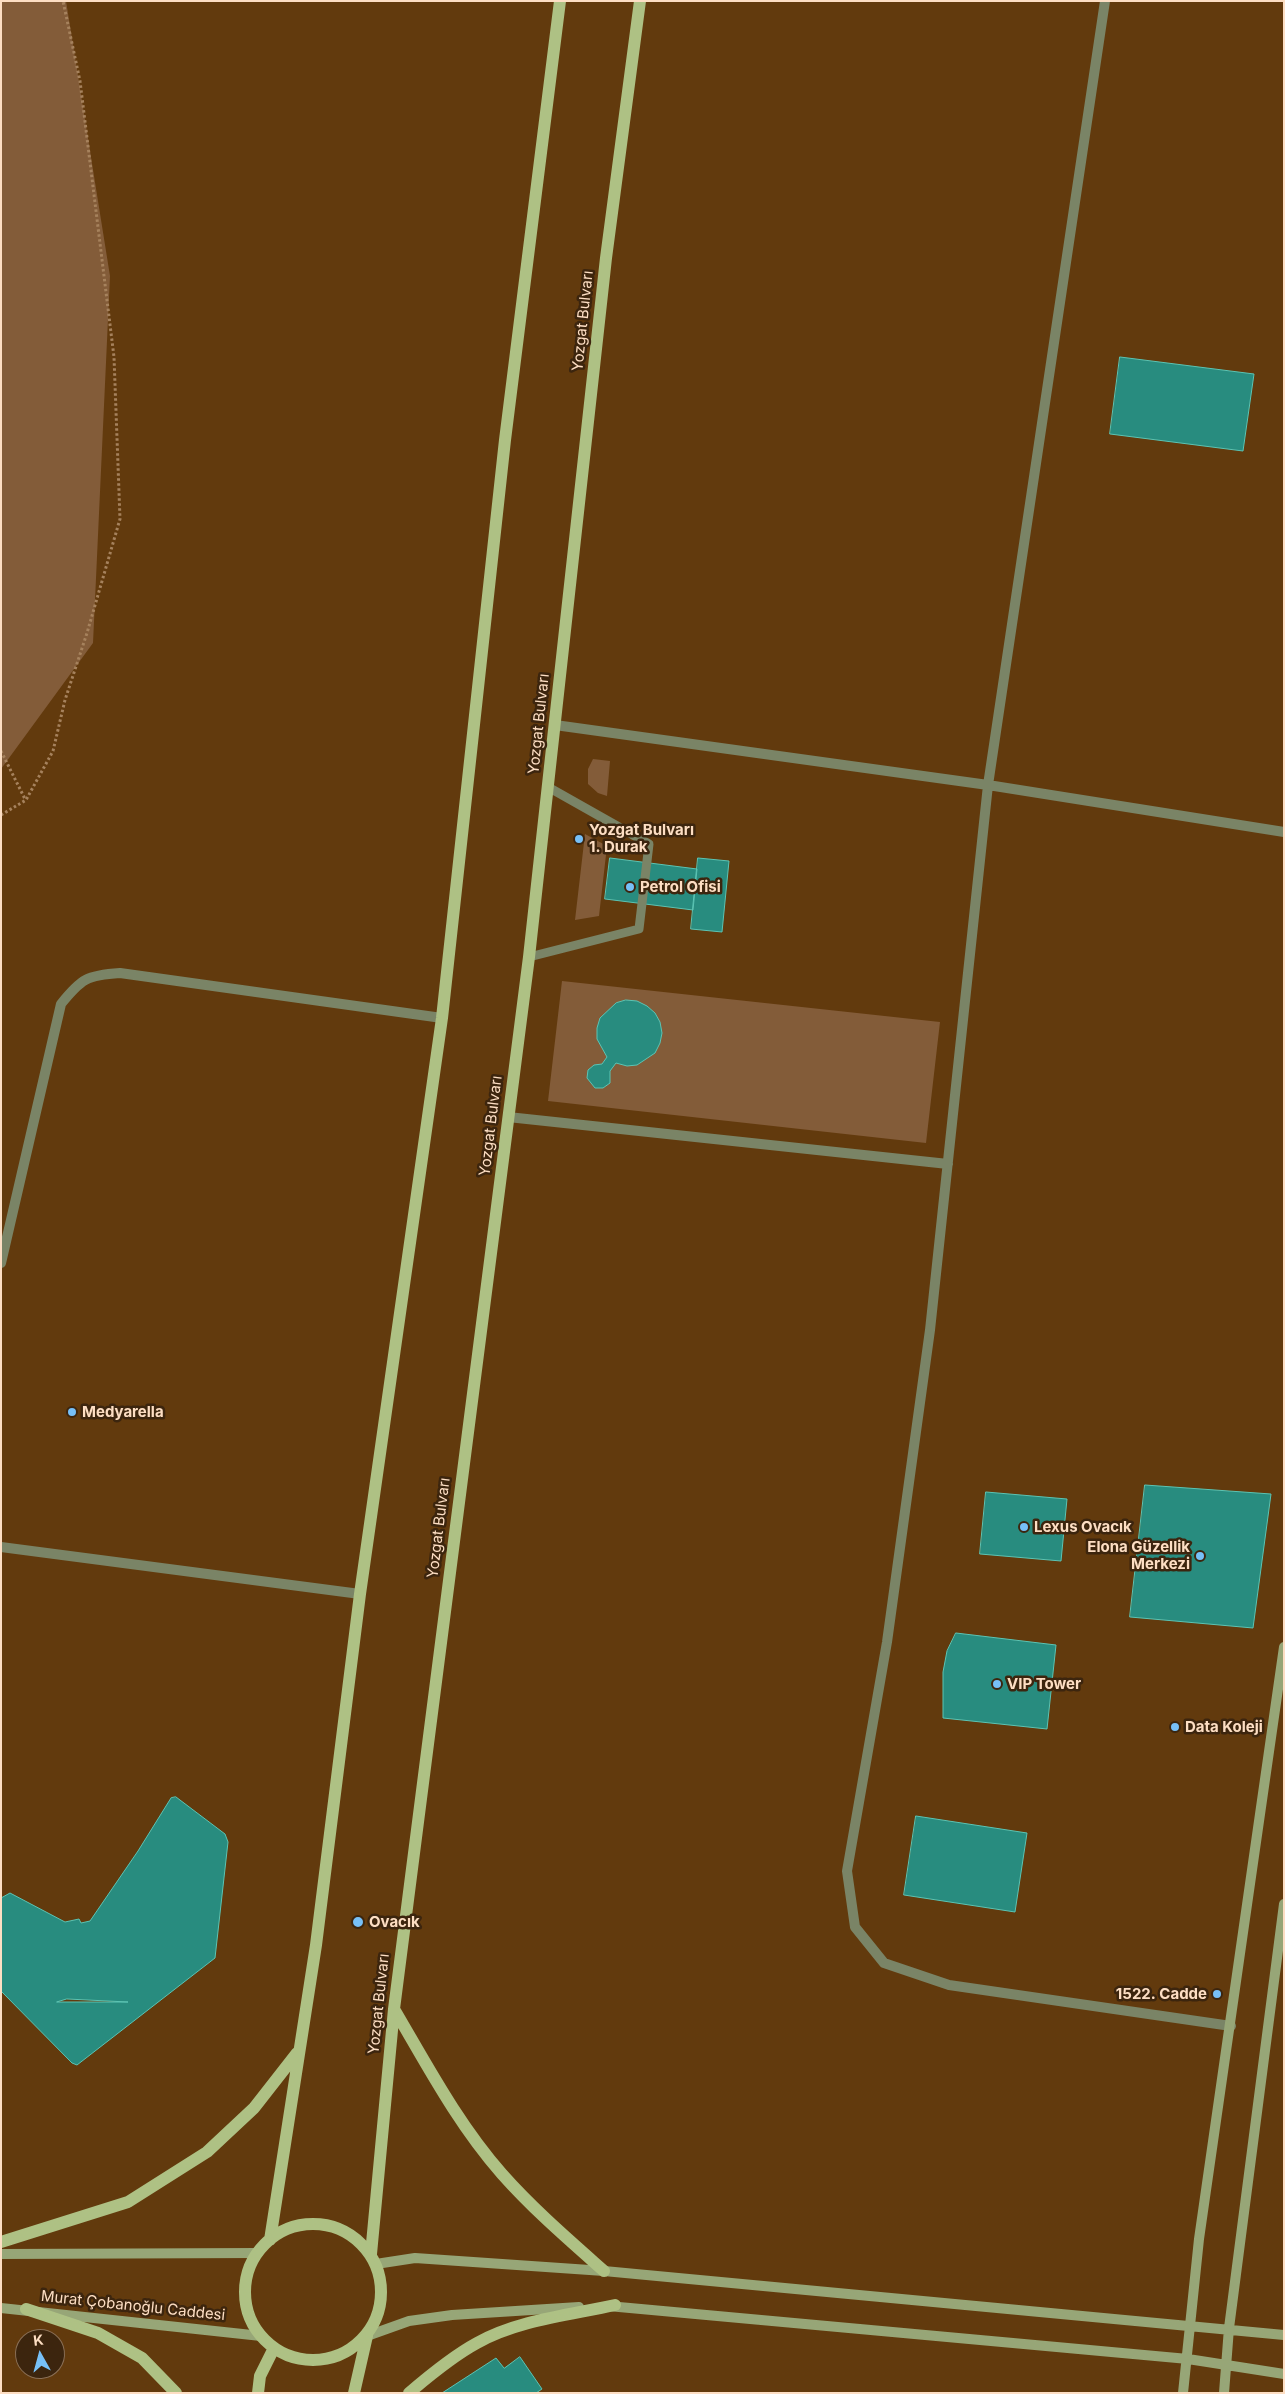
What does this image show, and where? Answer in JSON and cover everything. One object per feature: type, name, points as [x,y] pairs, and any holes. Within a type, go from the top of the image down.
[{"type":"main road","points":[[270,2240],[316,1945],[360,1594],[442,1018],[505,440],[560,1]]},
{"type":"main road","name":"Yozgat Bulvarı","points":[[373,2259],[394,2008],[529,957],[606,258],[640,1]]},
{"type":"main road","points":[[1183,2393],[1200,2239],[1284,1647]]},
{"type":"main road","points":[[1224,2393],[1228,2328],[1284,1904]]},
{"type":"main road","points":[[394,2008],[437,2084],[471,2135],[501,2173],[530,2205],[604,2271]]},
{"type":"main road","points":[[1,2242],[128,2202],[207,2152],[254,2108],[299,2051]]},
{"type":"main road","points":[[354,2393],[366,2336],[382,2299],[380,2276],[373,2259],[359,2241],[345,2232],[321,2224],[297,2226],[270,2240],[258,2253],[248,2274],[246,2298],[253,2324],[261,2336],[274,2348],[296,2358],[319,2360],[341,2355],[355,2347],[366,2336],[408,2321],[452,2315],[615,2305],[1188,2359],[1284,2374]]},
{"type":"main road","points":[[1,2254],[258,2253]]},
{"type":"main road","points":[[373,2259],[415,2258],[604,2271],[1228,2328],[1284,2335]]},
{"type":"main road","points":[[408,2393],[439,2368],[478,2342],[521,2326],[615,2305]]},
{"type":"main road","name":"Murat Çobanoğlu Caddesi","points":[[1,2308],[26,2309],[261,2336]]},
{"type":"main road","points":[[26,2309],[98,2333],[142,2358],[176,2393]]},
{"type":"main road","points":[[258,2393],[260,2376],[274,2348]]},
{"type":"street","points":[[1104,1],[988,785],[930,1330],[887,1642],[847,1870],[855,1927],[884,1962],[949,1985],[1231,2026]]},
{"type":"street","points":[[555,725],[988,785],[1284,832]]},
{"type":"street","points":[[1,1263],[61,1004],[76,985],[95,974],[120,973],[442,1018]]},
{"type":"street","points":[[508,1116],[948,1164]]},
{"type":"street","points":[[1,1547],[360,1594]]},
{"type":"lane","points":[[529,957],[638,930],[649,844],[548,787]]},
{"type":"path","points":[[1,815],[26,800],[54,751],[65,700],[88,633],[120,520],[114,357],[80,81],[63,1]]},
{"type":"path","points":[[1,751],[26,800]]},
{"type":"shaded area","points":[[1,1],[66,1],[110,276],[93,643],[1,769]]},
{"type":"shaded area","points":[[593,759],[610,761],[607,796],[598,793],[588,784],[588,769]]},
{"type":"shaded area","points":[[585,834],[607,846],[599,916],[575,920]]},
{"type":"shaded area","points":[[562,981],[940,1022],[926,1143],[548,1101]]},
{"type":"building","points":[[1120,357],[1254,374],[1243,451],[1110,434]]},
{"type":"building","points":[[610,858],[697,869],[693,910],[605,899]]},
{"type":"building","points":[[698,858],[729,861],[722,932],[691,929]]},
{"type":"building","points":[[626,1000],[637,1001],[655,1013],[660,1022],[662,1033],[660,1043],[655,1053],[637,1065],[627,1066],[616,1063],[610,1071],[610,1083],[603,1088],[595,1088],[587,1078],[588,1070],[594,1065],[602,1064],[607,1057],[597,1039],[597,1028],[600,1018],[616,1003]]},
{"type":"building","name":"Elona Güzellik Merkezi","points":[[1145,1485],[1271,1494],[1253,1628],[1130,1617]]},
{"type":"building","name":"Lexus Ovacık","points":[[986,1492],[1067,1499],[1061,1561],[980,1554]]},
{"type":"building","name":"VIP Tower","points":[[956,1633],[1056,1645],[1047,1729],[943,1718],[943,1672],[947,1651]]},
{"type":"building","points":[[176,1797],[225,1834],[228,1842],[215,1958],[77,2065],[72,2063],[1,1991],[1,1898],[10,1893],[65,1922],[79,1919],[81,1923],[90,1921],[138,1851],[171,1798]],"holes":[[[67,1999],[128,2002],[57,2002]]]},
{"type":"building","points":[[916,1816],[1027,1833],[1015,1912],[904,1895]]},
{"type":"building","points":[[520,2357],[542,2389],[536,2393],[442,2393],[496,2358],[504,2368]]},
{"type":"place","name":"Yozgat Bulvarı 1. Durak","points":[[579,839]]},
{"type":"place","name":"Petrol Ofisi","points":[[630,887]]},
{"type":"place","name":"Medyarella","points":[[72,1412]]},
{"type":"place","name":"Lexus Ovacık","points":[[1024,1527]]},
{"type":"place","name":"Elona Güzellik Merkezi","points":[[1200,1556]]},
{"type":"place","name":"VIP Tower","points":[[997,1684]]},
{"type":"place","name":"Data Koleji","points":[[1175,1727]]},
{"type":"place","name":"Ovacık","points":[[358,1922]]},
{"type":"place","name":"1522. Cadde","points":[[1217,1994]]}]
